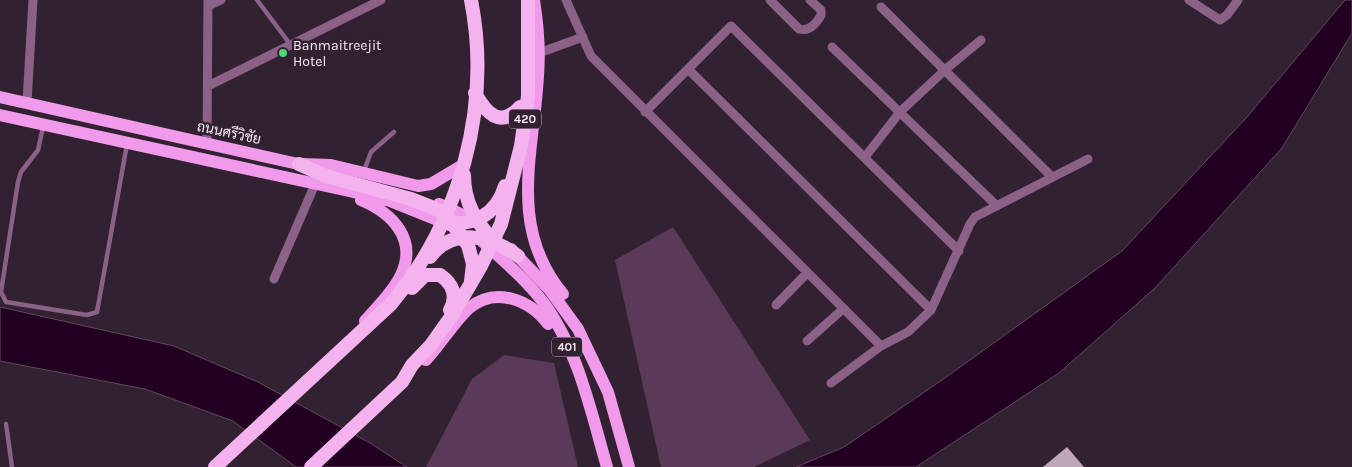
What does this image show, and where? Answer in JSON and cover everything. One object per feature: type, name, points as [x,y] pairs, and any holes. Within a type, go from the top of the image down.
[{"type":"highway","points":[[216,467],[391,304],[413,278],[449,219],[464,165],[474,111],[476,42],[471,0]]},
{"type":"highway","points":[[449,219],[464,224],[484,217],[496,206],[503,190],[516,148],[520,107],[523,36],[521,0]]},
{"type":"highway","name":"420","points":[[310,467],[402,382],[412,365],[426,350],[470,288],[490,241],[501,224],[521,146],[528,96],[528,0]]},
{"type":"highway","points":[[475,93],[488,113],[495,116],[504,118],[512,115],[520,107]]},
{"type":"highway","points":[[299,164],[326,176],[411,199],[434,208],[449,219],[464,238],[473,264],[470,288]]},
{"type":"highway","points":[[464,165],[467,200],[475,221],[490,241]]},
{"type":"highway","points":[[347,345],[372,332],[391,314],[439,246],[450,239],[464,238],[500,243],[518,256]]},
{"type":"highway","points":[[411,288],[425,275],[440,275],[446,279],[454,293],[455,299],[452,308],[433,334],[426,350]]},
{"type":"main road","points":[[534,0],[538,76],[528,165],[528,200],[531,222],[547,270],[582,322],[608,392]]},
{"type":"main road","name":"ถนนศรีวิชัย","points":[[0,97],[299,164],[332,165],[418,186],[431,184],[464,165]]},
{"type":"main road","points":[[0,115],[127,143]]},
{"type":"main road","name":"401","points":[[127,143],[390,201],[449,219],[490,241],[543,303],[572,357],[606,463]]},
{"type":"main road","points":[[294,179],[313,189],[343,195],[377,207],[393,219],[402,234],[405,262],[401,275],[347,345]]},
{"type":"main road","name":"401","points":[[518,256],[565,309],[578,329],[608,392],[629,467]]},
{"type":"main road","points":[[402,382],[436,349],[470,308],[494,298],[520,300],[538,311],[561,346],[570,364],[584,415],[606,463]]},
{"type":"street","points":[[27,102],[33,0]]},
{"type":"street","points":[[207,144],[208,3],[221,0]]},
{"type":"street","points":[[208,86],[381,0]]},
{"type":"street","points":[[566,0],[591,56],[881,346]]},
{"type":"street","points":[[770,0],[799,29],[804,31],[808,30],[821,15],[821,10],[810,0]]},
{"type":"street","points":[[1189,0],[1220,20],[1227,15],[1238,0]]},
{"type":"street","points":[[881,7],[946,69],[1052,177]]},
{"type":"street","points":[[645,112],[732,26],[960,251]]},
{"type":"street","points":[[538,53],[583,37]]},
{"type":"street","points":[[864,157],[900,112],[946,69],[981,40]]},
{"type":"street","points":[[832,47],[998,206]]},
{"type":"street","points":[[688,69],[931,310]]},
{"type":"street","points":[[831,383],[881,346],[908,332],[931,310],[960,251],[970,224],[975,217],[1088,159]]},
{"type":"street","points":[[274,279],[313,189]]},
{"type":"street","points":[[776,305],[807,273]]},
{"type":"street","points":[[808,342],[843,309]]},
{"type":"lane","points":[[257,0],[290,44]]},
{"type":"lane","points":[[43,126],[38,150],[21,172],[18,182],[1,292],[6,302],[87,316],[97,312],[127,143]]},
{"type":"lane","points":[[364,172],[371,152],[394,132]]},
{"type":"lane","points":[[6,424],[12,467]]},
{"type":"shaded area","points":[[1345,0],[1352,0],[1352,33],[1282,148],[1155,288],[1059,373],[916,467],[796,467],[844,447],[942,380],[1122,251],[1247,117]]},
{"type":"shaded area","points":[[673,227],[810,440],[754,467],[661,467],[615,260]]},
{"type":"shaded area","points":[[0,307],[174,346],[258,382],[370,443],[407,467],[296,467],[233,421],[145,389],[0,361]]},
{"type":"shaded area","points":[[504,355],[554,363],[578,467],[426,467],[472,379]]},
{"type":"building","points":[[1067,447],[1084,467],[1043,467]]},
{"type":"place","name":"Banmaitreejit Hotel","points":[[283,53]]}]
